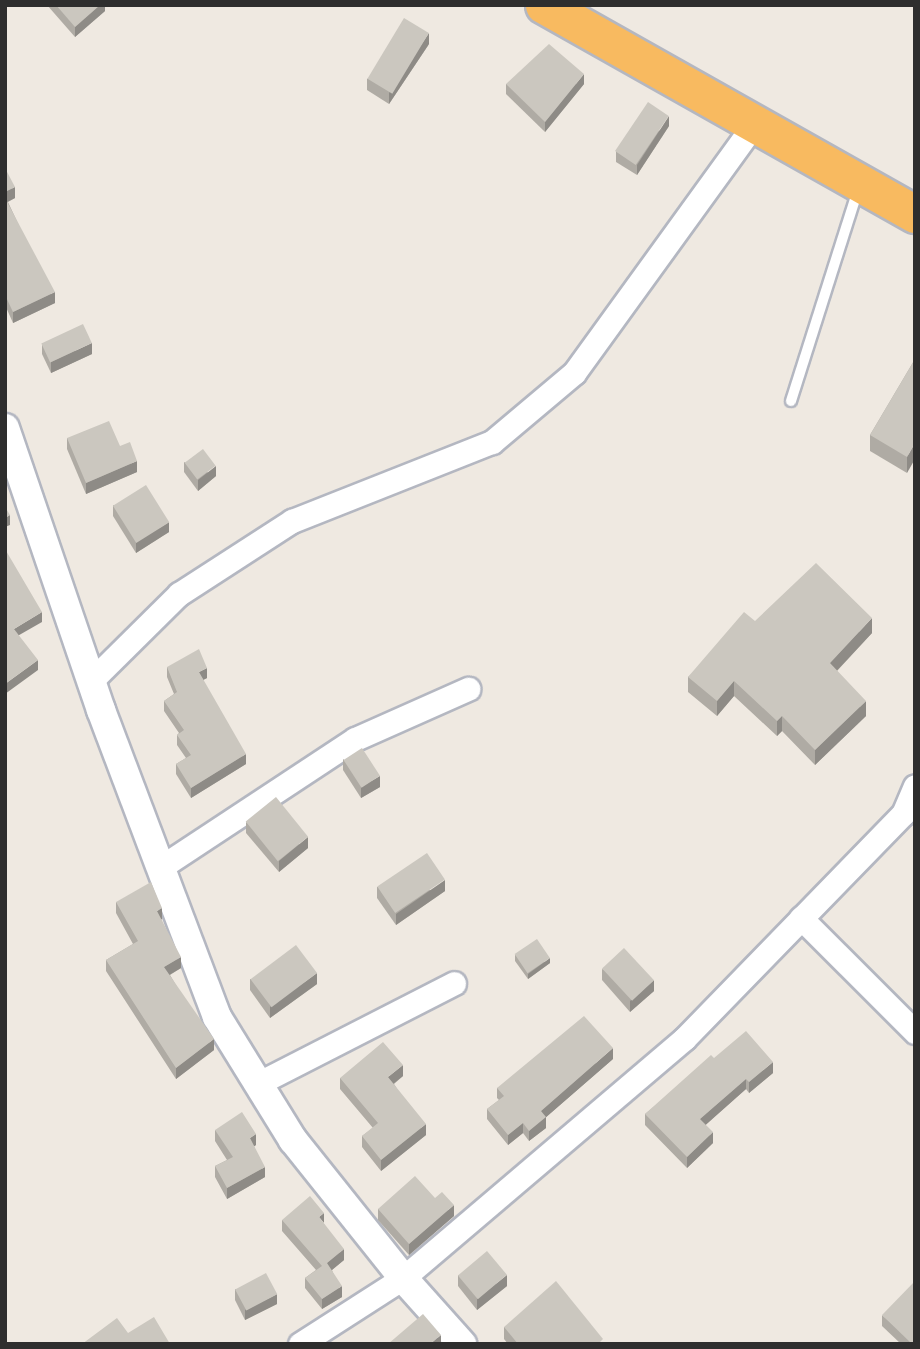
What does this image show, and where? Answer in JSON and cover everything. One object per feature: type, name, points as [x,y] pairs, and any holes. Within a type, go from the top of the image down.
[{"type":"highway","points":[[544,5],[915,214]]},
{"type":"street","points":[[92,681],[179,594],[292,522],[492,442],[574,373],[754,124]]},
{"type":"street","points":[[5,428],[92,681],[218,1017],[293,1140],[402,1278],[462,1344]]},
{"type":"street","points":[[161,867],[355,739],[468,689]]},
{"type":"street","points":[[300,1344],[402,1278],[684,1039],[801,918],[909,819],[915,786]]},
{"type":"street","points":[[801,918],[915,1032]]},
{"type":"street","points":[[258,1083],[454,984]]},
{"type":"lane","points":[[791,401],[860,183]]},
{"type":"building","points":[[56,5],[100,5],[75,27]]},
{"type":"building","points":[[404,18],[429,33],[392,94],[367,79]]},
{"type":"building","points":[[549,44],[584,74],[545,122],[506,84]]},
{"type":"building","points":[[648,102],[669,116],[636,165],[615,151]]},
{"type":"building","points":[[5,168],[15,187],[5,192]]},
{"type":"building","points":[[5,198],[55,292],[13,312],[5,295]]},
{"type":"building","points":[[83,324],[92,343],[50,362],[41,343]]},
{"type":"building","points":[[915,359],[915,443],[907,457],[870,435]]},
{"type":"building","points":[[109,421],[120,446],[130,442],[137,461],[86,483],[67,438]]},
{"type":"building","points":[[203,449],[216,466],[197,480],[185,463]]},
{"type":"building","points":[[146,485],[169,522],[136,543],[113,506]]},
{"type":"building","points":[[5,549],[42,612],[14,629],[38,660],[5,684]]},
{"type":"building","points":[[816,563],[872,618],[830,663],[866,701],[815,750],[782,716],[777,721],[734,681],[717,701],[688,677],[744,612],[755,621]]},
{"type":"building","points":[[199,649],[207,668],[199,672],[246,754],[191,788],[176,764],[191,755],[177,735],[184,730],[164,701],[177,692],[167,667]]},
{"type":"building","points":[[362,748],[380,776],[362,788],[344,760]]},
{"type":"building","points":[[276,797],[308,837],[278,861],[246,822]]},
{"type":"building","points":[[427,853],[445,880],[395,913],[377,887]]},
{"type":"building","points":[[151,882],[162,908],[157,911],[181,957],[164,967],[214,1039],[176,1068],[106,960],[138,941],[116,902]]},
{"type":"building","points":[[537,939],[550,958],[527,973],[515,954]]},
{"type":"building","points":[[296,945],[317,973],[272,1007],[250,979]]},
{"type":"building","points":[[624,948],[654,980],[632,1001],[602,968]]},
{"type":"building","points":[[584,1016],[613,1048],[541,1111],[546,1117],[529,1131],[523,1123],[508,1135],[487,1109],[504,1096],[497,1088]]},
{"type":"building","points":[[746,1031],[773,1062],[749,1082],[746,1079],[700,1119],[713,1132],[687,1157],[645,1114],[711,1055],[714,1058]]},
{"type":"building","points":[[383,1042],[403,1065],[388,1077],[426,1124],[381,1160],[362,1136],[378,1123],[340,1078]]},
{"type":"building","points":[[242,1112],[256,1134],[250,1138],[265,1167],[227,1188],[215,1166],[233,1157],[215,1130]]},
{"type":"building","points":[[415,1176],[435,1198],[442,1192],[454,1205],[409,1244],[378,1209]]},
{"type":"building","points":[[310,1196],[324,1213],[319,1217],[344,1249],[327,1263],[342,1286],[322,1299],[305,1278],[322,1266],[282,1220]]},
{"type":"building","points":[[487,1251],[507,1275],[478,1299],[458,1275]]},
{"type":"building","points":[[266,1273],[277,1294],[246,1311],[235,1289]]},
{"type":"building","points":[[556,1281],[603,1339],[598,1344],[518,1344],[504,1327]]},
{"type":"building","points":[[915,1281],[915,1344],[912,1344],[882,1315]]},
{"type":"building","points":[[423,1314],[441,1335],[430,1344],[388,1344]]},
{"type":"building","points":[[154,1317],[170,1344],[82,1344],[117,1318],[128,1333]]}]
